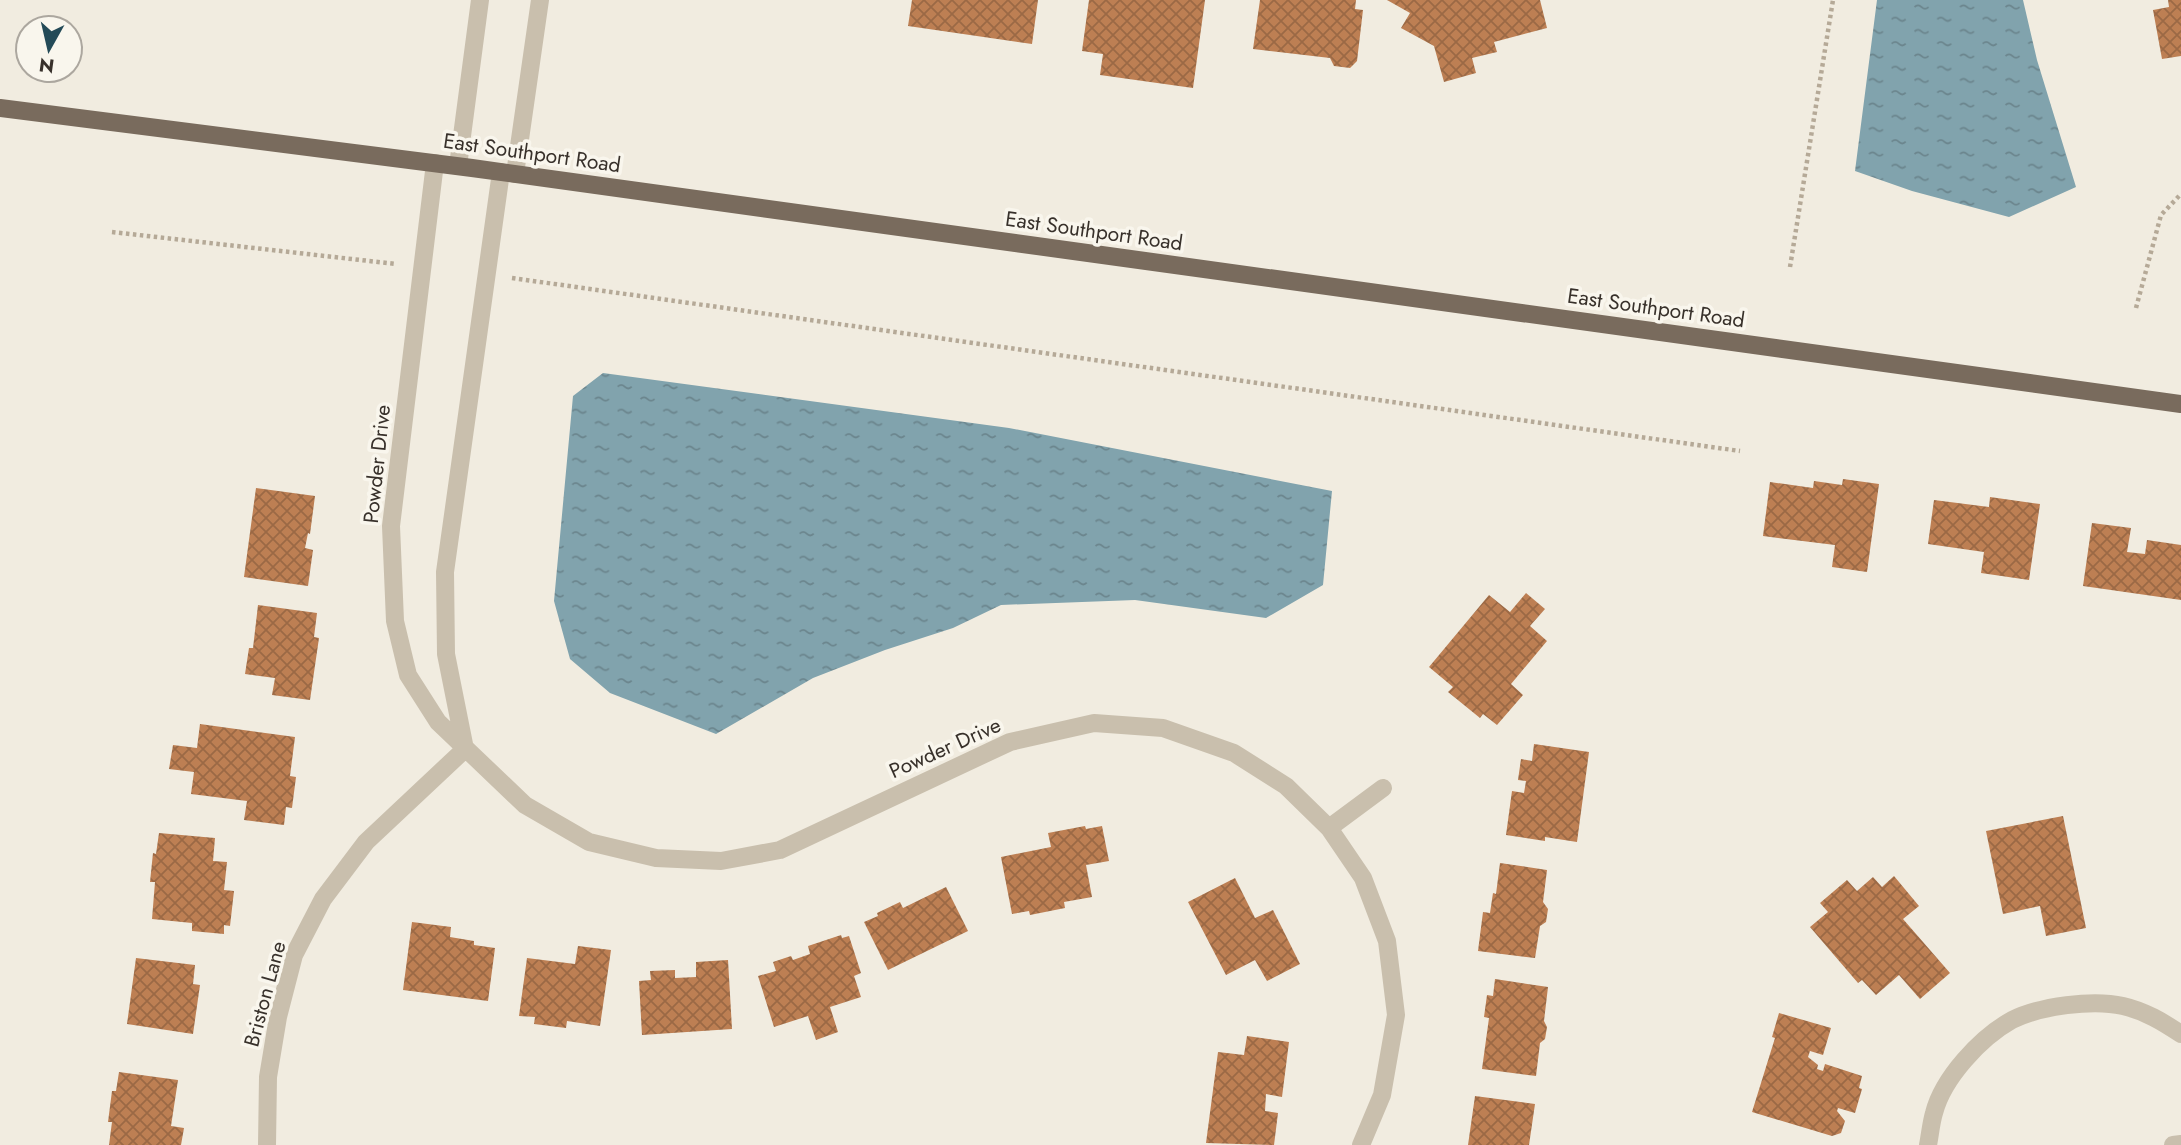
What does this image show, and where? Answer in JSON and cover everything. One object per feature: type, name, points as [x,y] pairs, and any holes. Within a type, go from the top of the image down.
[{"type":"main road","name":"East Southport Road","points":[[0,108],[458,166],[2181,404]]},
{"type":"street","points":[[458,166],[480,0]]},
{"type":"street","points":[[465,749],[446,653],[445,572],[487,274],[540,0]]},
{"type":"street","name":"Powder Drive","points":[[435,163],[391,526],[395,621],[408,675],[438,722],[525,805],[589,842],[656,858],[721,861],[779,850],[1010,742],[1094,723],[1163,728],[1234,753],[1286,786],[1329,828],[1363,878],[1387,941],[1396,1015],[1382,1095],[1361,1145]]},
{"type":"street","name":"Briston Lane","points":[[268,1145],[268,1077],[278,1017],[294,955],[323,898],[366,842],[465,749]]},
{"type":"street","points":[[1329,828],[1383,788]]},
{"type":"street","points":[[1928,1145],[1934,1111],[1952,1075],[1980,1044],[2013,1020],[2045,1009],[2079,1003],[2122,1005],[2158,1019],[2181,1034]]},
{"type":"street","points":[[2173,1145],[2181,1144]]},
{"type":"path","points":[[1790,267],[1833,0]]},
{"type":"path","points":[[2136,308],[2161,215],[2181,194]]},
{"type":"path","points":[[112,232],[398,265],[423,265]]},
{"type":"path","points":[[487,274],[1740,452]]},
{"type":"water","points":[[1877,0],[2023,0],[2037,60],[2076,187],[2009,217],[1912,191],[1855,171]]},
{"type":"water","points":[[603,373],[1009,428],[1332,491],[1323,585],[1266,618],[1135,600],[1001,605],[953,628],[885,650],[813,678],[716,734],[610,693],[570,659],[554,601],[573,396]]},
{"type":"building","points":[[912,0],[1038,0],[1032,44],[908,26]]},
{"type":"building","points":[[1089,0],[1205,0],[1193,88],[1100,75],[1103,54],[1082,51]]},
{"type":"building","points":[[1260,0],[1356,0],[1355,9],[1363,10],[1357,61],[1350,68],[1334,66],[1330,58],[1253,49]]},
{"type":"building","points":[[1387,0],[1540,0],[1547,28],[1494,42],[1497,52],[1472,58],[1476,73],[1444,82],[1434,46],[1401,28],[1410,13]]},
{"type":"building","points":[[2168,0],[2181,0],[2181,56],[2162,59],[2153,10],[2169,7]]},
{"type":"building","points":[[1843,479],[1879,484],[1867,572],[1832,567],[1835,545],[1763,536],[1770,482],[1813,488],[1814,481],[1842,485]]},
{"type":"building","points":[[256,488],[315,496],[310,534],[308,533],[305,548],[313,550],[308,586],[244,577]]},
{"type":"building","points":[[1990,497],[2040,504],[2029,580],[1981,573],[1984,552],[1928,544],[1934,500],[1989,507]]},
{"type":"building","points":[[2092,523],[2131,528],[2127,552],[2145,554],[2147,540],[2181,545],[2181,600],[2083,586]]},
{"type":"building","points":[[1526,593],[1545,609],[1530,626],[1547,641],[1511,684],[1523,695],[1497,725],[1483,714],[1480,718],[1448,692],[1453,687],[1429,667],[1489,595],[1510,612]]},
{"type":"building","points":[[258,605],[317,613],[314,637],[319,638],[310,700],[272,695],[275,678],[245,674],[249,648],[253,648]]},
{"type":"building","points":[[200,724],[295,737],[290,776],[296,777],[292,808],[286,807],[284,825],[244,820],[247,801],[191,794],[194,772],[169,769],[173,745],[197,748]]},
{"type":"building","points":[[1534,744],[1589,752],[1577,842],[1545,837],[1545,841],[1506,835],[1512,791],[1524,793],[1526,781],[1518,780],[1521,759],[1532,761]]},
{"type":"building","points":[[2063,816],[2086,928],[2046,936],[2040,906],[2003,914],[1986,831]]},
{"type":"building","points":[[1085,826],[1086,829],[1102,826],[1109,861],[1086,865],[1092,897],[1064,902],[1065,908],[1030,915],[1029,911],[1012,914],[1001,857],[1051,847],[1048,833]]},
{"type":"building","points":[[159,833],[215,838],[213,861],[227,862],[224,890],[234,891],[230,926],[224,925],[224,934],[192,931],[192,923],[152,919],[155,882],[150,882],[153,853],[156,854]]},
{"type":"building","points":[[1500,863],[1547,870],[1543,902],[1548,909],[1546,922],[1540,926],[1535,958],[1478,951],[1483,912],[1490,913],[1493,893],[1496,894]]},
{"type":"building","points":[[1894,876],[1919,906],[1903,919],[1950,973],[1920,999],[1899,975],[1876,995],[1862,980],[1858,983],[1810,927],[1828,912],[1820,903],[1847,880],[1857,891],[1873,877],[1882,887]]},
{"type":"building","points":[[1235,878],[1255,918],[1273,910],[1300,964],[1267,981],[1255,960],[1226,975],[1188,902]]},
{"type":"building","points":[[946,887],[968,931],[888,970],[864,922],[900,902],[903,908]]},
{"type":"building","points":[[412,922],[451,927],[450,937],[495,948],[488,1001],[403,990]]},
{"type":"building","points":[[841,935],[842,938],[849,936],[861,973],[854,976],[861,997],[830,1007],[838,1032],[816,1040],[808,1016],[774,1027],[758,976],[776,971],[773,962],[791,956],[793,960],[810,954],[808,946]]},
{"type":"building","points":[[578,946],[611,950],[600,1026],[567,1021],[566,1028],[534,1024],[535,1017],[519,1016],[527,958],[575,964]]},
{"type":"building","points":[[136,958],[195,965],[193,984],[200,985],[193,1034],[127,1024]]},
{"type":"building","points":[[728,960],[732,1029],[642,1035],[639,981],[651,980],[650,971],[675,970],[675,978],[696,977],[696,962]]},
{"type":"building","points":[[1495,979],[1548,987],[1544,1021],[1547,1027],[1545,1039],[1540,1043],[1536,1076],[1482,1069],[1489,1018],[1484,1017],[1487,995],[1493,996]]},
{"type":"building","points":[[1779,1013],[1831,1028],[1823,1055],[1810,1051],[1808,1057],[1818,1065],[1817,1069],[1823,1071],[1825,1064],[1862,1076],[1859,1088],[1862,1089],[1855,1113],[1838,1108],[1837,1111],[1845,1121],[1841,1133],[1832,1136],[1752,1112],[1775,1038],[1772,1037]]},
{"type":"building","points":[[1247,1036],[1289,1042],[1282,1097],[1266,1094],[1265,1111],[1278,1113],[1274,1145],[1206,1143],[1218,1052],[1244,1055]]},
{"type":"building","points":[[119,1072],[178,1080],[171,1126],[184,1128],[181,1145],[109,1145],[112,1122],[108,1122],[112,1091],[116,1091]]},
{"type":"building","points":[[1475,1096],[1535,1104],[1529,1145],[1468,1145]]}]
